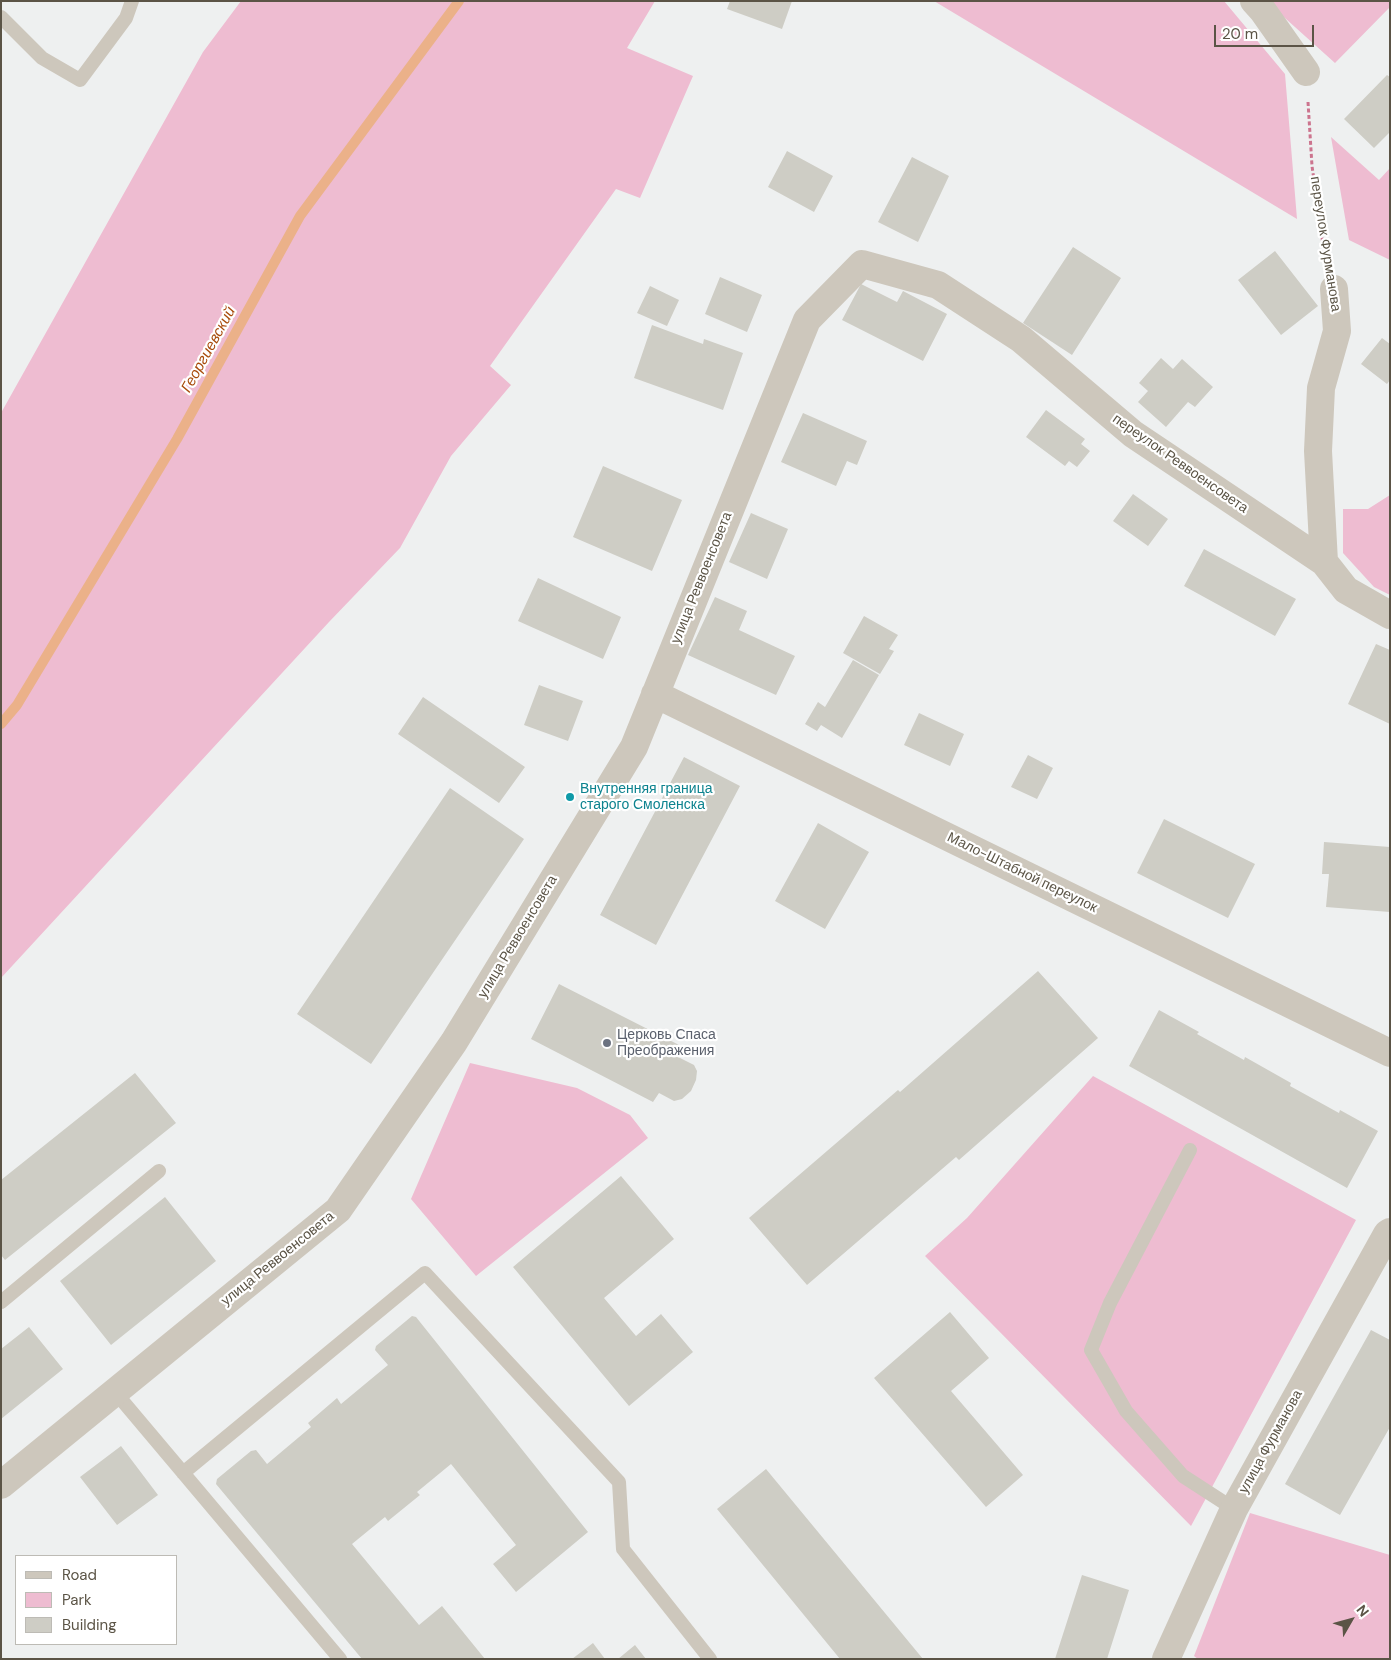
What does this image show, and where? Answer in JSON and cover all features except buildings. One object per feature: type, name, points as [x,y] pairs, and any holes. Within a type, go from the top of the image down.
[{"type":"street","points":[[1254,1],[1306,72]]},
{"type":"street","name":"переулок Реввоенсовета","points":[[862,264],[938,286],[1021,339],[1133,434],[1324,562],[1346,590],[1390,615]]},
{"type":"street","name":"улица Реввоенсовета","points":[[3,1479],[115,1392],[338,1210],[464,1025],[634,748],[654,694],[807,320],[862,264]]},
{"type":"street","name":"переулок Фурманова","points":[[1324,562],[1318,451],[1321,388],[1337,331],[1334,289]]},
{"type":"street","name":"Мало-Штабной переулок","points":[[654,694],[1390,1052]]},
{"type":"street","name":"улица Фурманова","points":[[1166,1659],[1234,1509],[1382,1243],[1390,1232]]},
{"type":"lane","points":[[1,17],[42,58],[80,80],[126,18],[132,1]]},
{"type":"lane","points":[[1190,1150],[1110,1303],[1091,1350],[1126,1411],[1182,1476],[1234,1509]]},
{"type":"lane","points":[[1,1302],[159,1171]]},
{"type":"lane","points":[[183,1473],[425,1273],[619,1482],[623,1549],[710,1659]]},
{"type":"lane","points":[[115,1392],[340,1659]]},
{"type":"path","name":"переулок Фурманова","points":[[1306,72],[1314,175],[1324,257],[1334,289]]},
{"type":"green space","points":[[241,1],[655,1],[627,48],[693,76],[640,198],[616,189],[490,366],[511,385],[451,456],[400,548],[329,622],[1,978],[1,413],[203,52]]},
{"type":"green space","points":[[934,1],[1224,1],[1285,74],[1297,219]]},
{"type":"green space","points":[[1266,1],[1390,1],[1390,7],[1335,63]]},
{"type":"green space","points":[[1331,137],[1379,180],[1390,168],[1390,260],[1349,240]]},
{"type":"green space","points":[[1390,495],[1390,595],[1374,587],[1343,553],[1343,509],[1368,509]]},
{"type":"green space","points":[[470,1063],[577,1088],[630,1115],[648,1138],[476,1276],[411,1199]]},
{"type":"green space","points":[[1093,1076],[1356,1220],[1191,1526],[925,1256],[967,1218]]},
{"type":"green space","points":[[1250,1513],[1390,1555],[1390,1659],[1198,1659],[1194,1656]]},
{"type":"waterway","name":"Георгиевский","points":[[1,724],[17,705],[177,439],[300,216],[459,1]]},
{"type":"place","name":"Внутренняя граница старого Смоленска","points":[[570,797]]},
{"type":"place","name":"Церковь Спаса Преображения","points":[[607,1043]]}]
